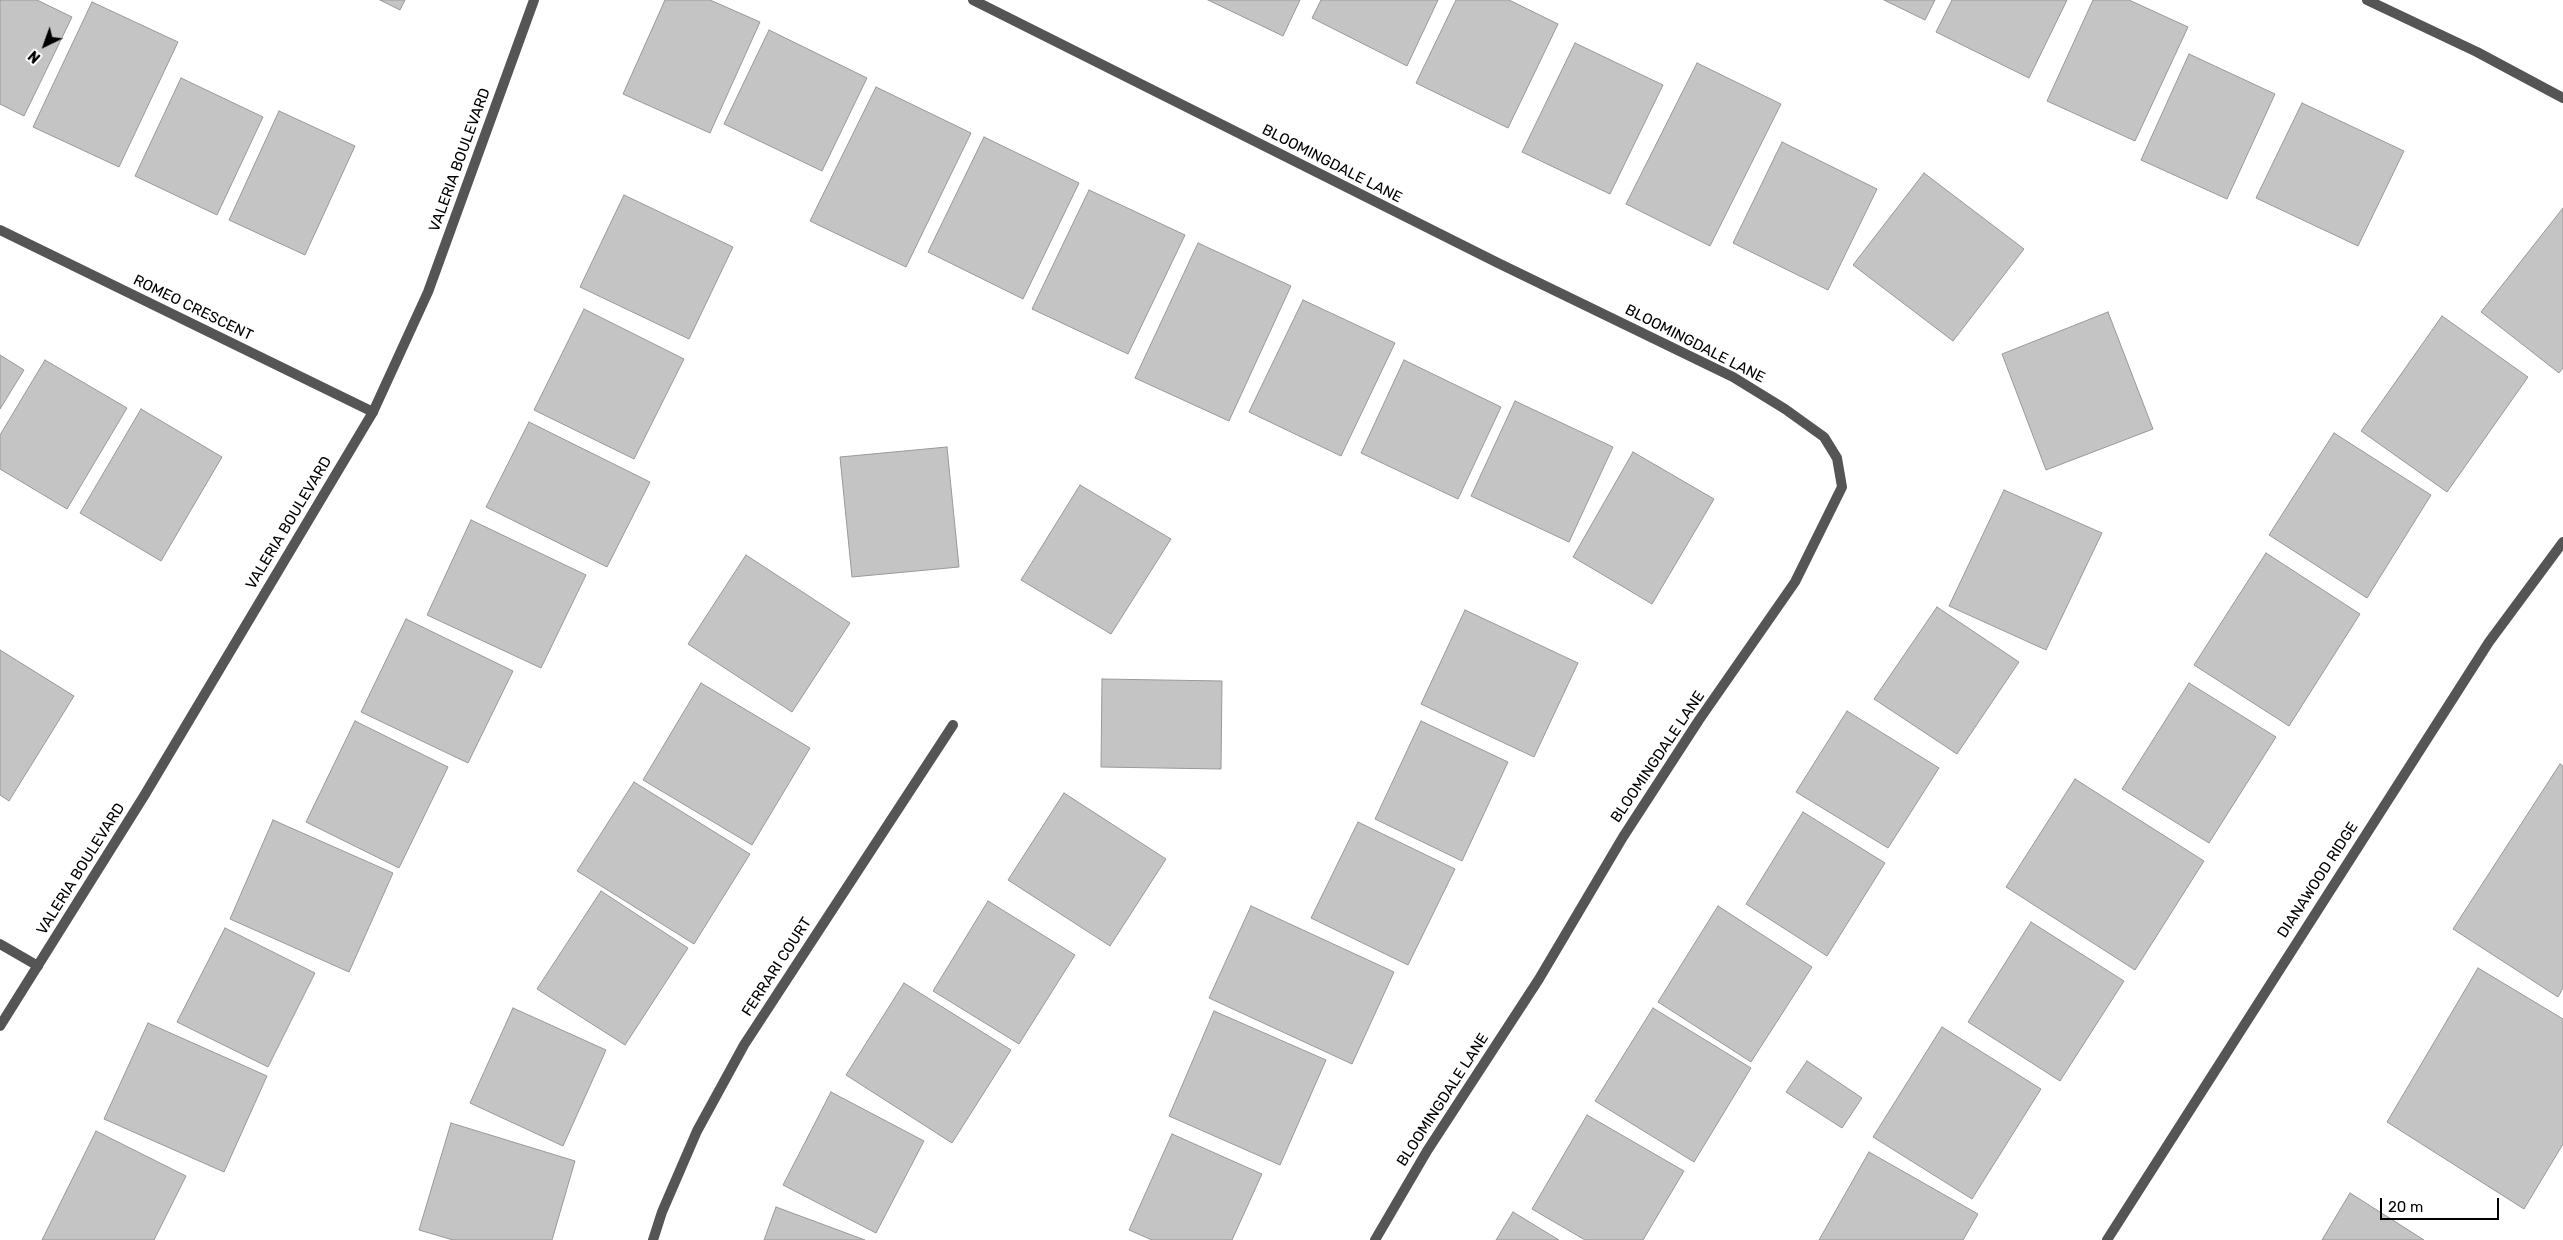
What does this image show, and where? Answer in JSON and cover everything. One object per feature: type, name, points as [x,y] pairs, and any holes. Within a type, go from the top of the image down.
[{"type":"street","name":"VALERIA BOULEVARD","points":[[0,1026],[144,796],[373,412],[428,292],[534,0]]},
{"type":"street","name":"BLOOMINGDALE LANE","points":[[973,0],[1498,263],[1733,377],[1785,409],[1824,437],[1837,458],[1842,487],[1795,582],[1699,720],[1623,837],[1539,979],[1427,1151],[1375,1240]]},
{"type":"street","points":[[2367,0],[2477,52],[2563,98]]},
{"type":"street","name":"ROMEO CRESCENT","points":[[0,230],[373,412]]},
{"type":"street","name":"DIANAWOOD RIDGE","points":[[2106,1240],[2489,642],[2563,542]]},
{"type":"street","name":"FERRARI COURT","points":[[654,1240],[662,1212],[697,1131],[744,1045],[953,725]]},
{"type":"street","points":[[0,944],[38,966]]},
{"type":"building","points":[[0,0],[37,0],[72,17],[24,116],[0,104]]},
{"type":"building","points":[[380,0],[405,0],[400,10]]},
{"type":"building","points":[[665,0],[710,0],[760,22],[710,133],[623,94]]},
{"type":"building","points":[[1208,0],[1300,0],[1283,36]]},
{"type":"building","points":[[1321,0],[1438,0],[1407,66],[1312,18]]},
{"type":"building","points":[[1456,0],[1509,0],[1558,24],[1508,128],[1416,83]]},
{"type":"building","points":[[1884,0],[1935,0],[1925,20]]},
{"type":"building","points":[[1952,0],[2067,0],[2029,78],[1936,32]]},
{"type":"building","points":[[2093,0],[2129,0],[2188,27],[2135,141],[2047,101]]},
{"type":"building","points":[[92,2],[178,42],[119,167],[33,127]]},
{"type":"building","points":[[769,30],[867,78],[822,171],[724,124]]},
{"type":"building","points":[[1575,43],[1663,85],[1610,194],[1522,152]]},
{"type":"building","points":[[2189,54],[2275,94],[2227,199],[2141,160]]},
{"type":"building","points":[[1697,63],[1781,104],[1710,246],[1626,204]]},
{"type":"building","points":[[181,78],[263,117],[217,215],[135,176]]},
{"type":"building","points":[[876,87],[971,133],[906,267],[810,221]]},
{"type":"building","points":[[2302,103],[2404,151],[2358,246],[2256,198]]},
{"type":"building","points":[[279,111],[355,146],[305,255],[229,220]]},
{"type":"building","points":[[984,137],[1079,183],[1023,299],[928,252]]},
{"type":"building","points":[[1782,142],[1877,189],[1828,290],[1733,243]]},
{"type":"building","points":[[1924,173],[2024,249],[1953,341],[1853,265]]},
{"type":"building","points":[[1089,190],[1185,235],[1128,354],[1032,309]]},
{"type":"building","points":[[624,195],[733,247],[689,339],[580,287]]},
{"type":"building","points":[[2563,208],[2563,368],[2559,373],[2481,312]]},
{"type":"building","points":[[1198,243],[1291,286],[1229,421],[1135,378]]},
{"type":"building","points":[[1303,300],[1395,343],[1341,456],[1249,412]]},
{"type":"building","points":[[584,309],[684,359],[634,459],[534,410]]},
{"type":"building","points":[[2108,312],[2153,429],[2046,470],[2002,354]]},
{"type":"building","points":[[2442,316],[2528,377],[2447,492],[2361,431]]},
{"type":"building","points":[[0,355],[24,370],[0,409]]},
{"type":"building","points":[[45,360],[127,408],[67,509],[0,469],[0,435]]},
{"type":"building","points":[[1404,360],[1501,407],[1458,499],[1361,453]]},
{"type":"building","points":[[1515,401],[1613,447],[1569,542],[1471,496]]},
{"type":"building","points":[[141,409],[222,457],[161,561],[80,513]]},
{"type":"building","points":[[529,422],[650,482],[607,567],[486,507]]},
{"type":"building","points":[[2334,433],[2431,495],[2367,598],[2269,535]]},
{"type":"building","points":[[947,447],[959,567],[852,577],[840,457]]},
{"type":"building","points":[[1633,452],[1714,499],[1652,604],[1573,557]]},
{"type":"building","points":[[1080,485],[1171,539],[1111,634],[1021,580]]},
{"type":"building","points":[[2004,490],[2102,533],[2046,650],[1949,606]]},
{"type":"building","points":[[471,520],[586,575],[541,668],[427,615]]},
{"type":"building","points":[[2266,553],[2360,614],[2289,726],[2194,665]]},
{"type":"building","points":[[746,555],[850,623],[792,712],[688,644]]},
{"type":"building","points":[[1937,607],[2019,662],[1957,754],[1874,699]]},
{"type":"building","points":[[1465,610],[1578,663],[1534,757],[1421,704]]},
{"type":"building","points":[[406,619],[513,671],[468,763],[361,712]]},
{"type":"building","points":[[0,650],[74,696],[9,801],[0,795]]},
{"type":"building","points":[[1102,679],[1222,681],[1221,769],[1101,767]]},
{"type":"building","points":[[701,683],[810,748],[752,845],[643,780]]},
{"type":"building","points":[[2189,683],[2276,737],[2209,843],[2122,789]]},
{"type":"building","points":[[1847,711],[1939,768],[1888,848],[1796,792]]},
{"type":"building","points":[[355,721],[448,767],[399,868],[306,822]]},
{"type":"building","points":[[1421,721],[1508,762],[1462,861],[1375,819]]},
{"type":"building","points":[[2560,764],[2563,766],[2563,988],[2558,997],[2453,929]]},
{"type":"building","points":[[2075,779],[2204,861],[2135,970],[2006,887]]},
{"type":"building","points":[[634,782],[750,854],[694,944],[577,871]]},
{"type":"building","points":[[1064,793],[1166,859],[1110,946],[1008,880]]},
{"type":"building","points":[[1803,812],[1885,863],[1827,956],[1746,904]]},
{"type":"building","points":[[273,820],[393,873],[349,972],[230,919]]},
{"type":"building","points":[[1358,822],[1455,869],[1408,965],[1311,918]]},
{"type":"building","points":[[601,891],[688,948],[625,1045],[537,989]]},
{"type":"building","points":[[988,901],[1075,955],[1019,1044],[933,991]]},
{"type":"building","points":[[1251,906],[1394,972],[1352,1064],[1209,998]]},
{"type":"building","points":[[1718,906],[1812,967],[1751,1062],[1658,1002]]},
{"type":"building","points":[[2031,922],[2124,981],[2060,1081],[1968,1022]]},
{"type":"building","points":[[225,928],[315,973],[268,1067],[177,1022]]},
{"type":"building","points":[[2478,968],[2563,1019],[2563,1144],[2524,1209],[2387,1122]]},
{"type":"building","points":[[904,983],[1011,1050],[952,1143],[846,1075]]},
{"type":"building","points":[[513,1008],[606,1050],[563,1146],[470,1103]]},
{"type":"building","points":[[1653,1008],[1751,1068],[1694,1162],[1595,1101]]},
{"type":"building","points":[[1214,1011],[1326,1060],[1280,1165],[1169,1116]]},
{"type":"building","points":[[148,1023],[267,1076],[224,1172],[104,1119]]},
{"type":"building","points":[[1942,1027],[2041,1089],[1972,1199],[1873,1137]]},
{"type":"building","points":[[1807,1061],[1862,1098],[1842,1128],[1786,1092]]},
{"type":"building","points":[[831,1092],[924,1141],[876,1233],[783,1185]]},
{"type":"building","points":[[1587,1115],[1684,1171],[1643,1240],[1585,1240],[1532,1209]]},
{"type":"building","points":[[451,1123],[575,1161],[552,1240],[453,1240],[419,1230]]},
{"type":"building","points":[[96,1131],[186,1176],[154,1240],[42,1240]]},
{"type":"building","points":[[1172,1134],[1262,1174],[1232,1240],[1152,1240],[1129,1230]]},
{"type":"building","points":[[1869,1152],[1978,1214],[1963,1240],[1819,1240]]},
{"type":"building","points":[[2350,1193],[2424,1240],[2322,1240]]},
{"type":"building","points":[[776,1207],[865,1240],[764,1240]]},
{"type":"building","points":[[1513,1212],[1559,1240],[1496,1240]]}]
